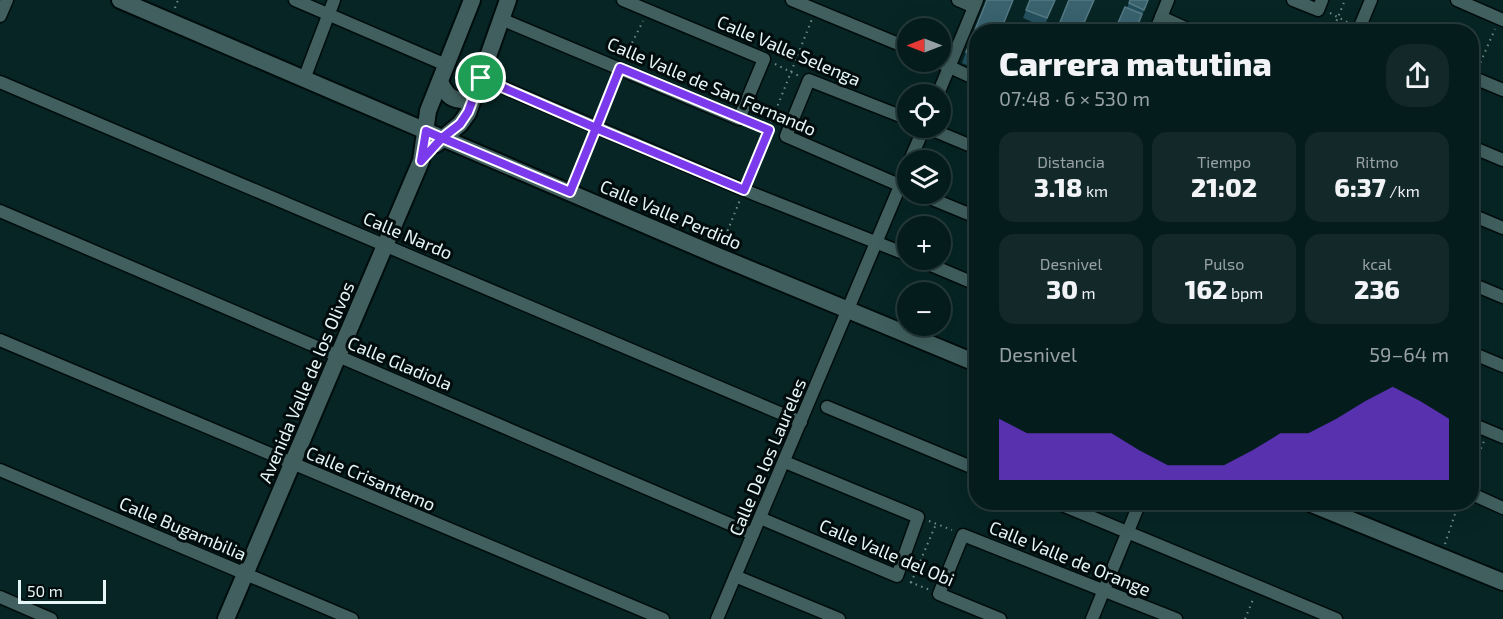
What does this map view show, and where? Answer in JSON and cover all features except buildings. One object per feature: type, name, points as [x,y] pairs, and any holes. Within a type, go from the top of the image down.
[{"type":"street","points":[[0,16],[7,0]]},
{"type":"street","name":"Calle Valle Perdido","points":[[120,0],[718,256],[849,308],[969,360]]},
{"type":"street","points":[[295,0],[446,65]]},
{"type":"street","points":[[304,79],[334,0]]},
{"type":"street","name":"Avenida Valle de los Olivos","points":[[421,161],[442,138],[460,124],[468,112],[508,0]]},
{"type":"street","name":"Calle Valle Selenga","points":[[623,0],[764,59]]},
{"type":"street","points":[[792,0],[897,43]]},
{"type":"street","points":[[951,50],[975,3],[958,0]]},
{"type":"street","points":[[1158,24],[1168,0]]},
{"type":"street","points":[[1293,0],[1320,5]]},
{"type":"street","points":[[1363,24],[1371,0]]},
{"type":"street","points":[[1456,0],[1501,19]]},
{"type":"street","name":"Avenida Valle de los Olivos","points":[[226,619],[421,161],[428,111],[468,1]]},
{"type":"street","points":[[1161,17],[1176,24]]},
{"type":"street","name":"Calle Valle de San Fernando","points":[[501,19],[739,119]]},
{"type":"street","points":[[739,119],[764,59]]},
{"type":"street","points":[[951,67],[969,76]]},
{"type":"street","points":[[786,136],[809,80]]},
{"type":"street","name":"Calle Valle Selenga","points":[[809,80],[897,115]]},
{"type":"street","points":[[1479,80],[1503,90]]},
{"type":"street","name":"Calle Nardo","points":[[0,82],[801,422]]},
{"type":"street","points":[[440,82],[447,95],[457,101],[468,100],[478,85],[596,128],[897,250]]},
{"type":"street","name":"Calle Valle de San Fernando","points":[[786,136],[897,184]]},
{"type":"street","points":[[951,138],[969,145]]},
{"type":"street","points":[[1479,150],[1503,159]]},
{"type":"street","name":"Calle De los Laureles","points":[[717,619],[877,242],[897,201]]},
{"type":"street","points":[[944,204],[969,214]]},
{"type":"street","name":"Calle Gladiola","points":[[0,211],[753,534]]},
{"type":"street","points":[[1479,218],[1503,228]]},
{"type":"street","points":[[943,270],[969,281]]},
{"type":"street","points":[[1479,287],[1503,297]]},
{"type":"street","name":"Calle Crisantemo","points":[[0,340],[292,465],[663,619]]},
{"type":"street","points":[[1479,356],[1503,366]]},
{"type":"street","points":[[827,407],[969,467]]},
{"type":"street","points":[[1479,427],[1503,437]]},
{"type":"street","points":[[785,462],[918,517],[897,576]]},
{"type":"street","name":"Calle Bugambilia","points":[[0,470],[352,619]]},
{"type":"street","points":[[1479,497],[1503,508]]},
{"type":"street","points":[[1074,510],[1336,619]]},
{"type":"street","points":[[1092,619],[1137,510]]},
{"type":"street","points":[[1327,510],[1503,582]]},
{"type":"street","name":"Calle Valle del Obi","points":[[760,518],[897,576]]},
{"type":"street","points":[[939,594],[963,534]]},
{"type":"street","name":"Calle Valle de Orange","points":[[963,534],[1176,619]]},
{"type":"street","points":[[735,576],[838,619]]},
{"type":"street","name":"Calle Valle del Obi","points":[[939,594],[1000,619]]},
{"type":"street","points":[[0,597],[51,619]]},
{"type":"path","points":[[1335,24],[1345,0]]},
{"type":"path","points":[[1320,5],[1351,24]]},
{"type":"path","points":[[570,192],[620,68],[648,10]]},
{"type":"path","points":[[718,256],[793,73],[816,10]]},
{"type":"path","points":[[1479,65],[1501,19]]},
{"type":"path","name":"Calle Valle Selenga","points":[[764,59],[809,80]]},
{"type":"path","name":"Calle Valle de San Fernando","points":[[739,119],[786,136]]},
{"type":"path","points":[[1479,454],[1488,431]]},
{"type":"path","points":[[1441,556],[1456,510]]},
{"type":"path","name":"Calle Valle de Orange","points":[[918,517],[963,534]]},
{"type":"path","points":[[911,583],[936,524]]},
{"type":"path","name":"Calle Valle del Obi","points":[[897,576],[939,594]]},
{"type":"path","points":[[1245,619],[1258,587]]},
{"type":"route","points":[[481,78],[468,112],[460,124],[442,138],[421,161],[426,131],[442,138],[570,192],[596,128],[744,190],[769,130],[620,68],[596,128],[481,78]]}]
